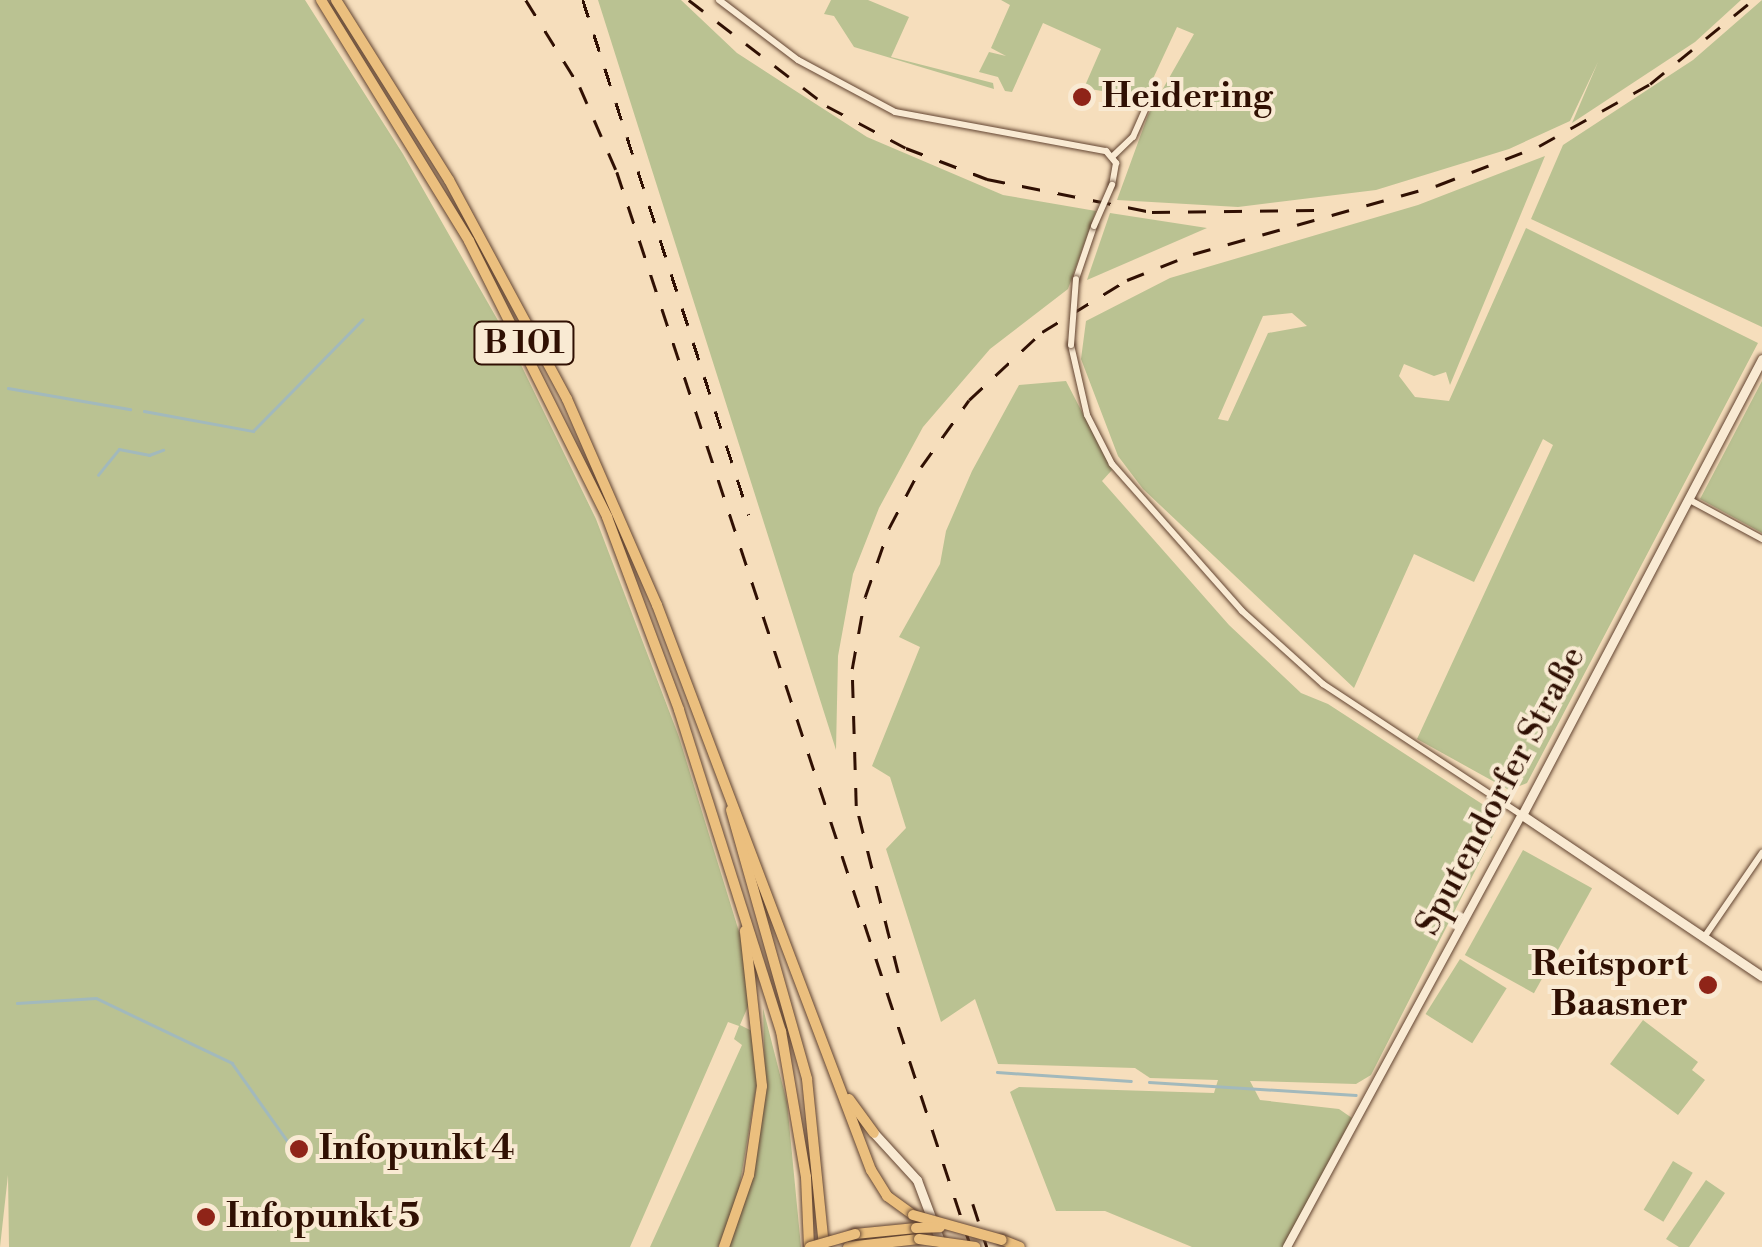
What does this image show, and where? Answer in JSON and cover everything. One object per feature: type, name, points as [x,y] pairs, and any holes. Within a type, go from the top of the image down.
[{"type":"highway","name":"B 101","points":[[320,0],[462,227],[570,437],[643,611],[738,890],[793,1081],[810,1247]]},
{"type":"highway","name":"B 101","points":[[336,0],[449,180],[540,345],[619,511],[712,752],[807,1079],[824,1247]]},
{"type":"highway","points":[[712,752],[879,1186],[912,1215],[1020,1247]]},
{"type":"highway","points":[[724,1247],[749,1175],[762,1086],[757,998],[738,890]]},
{"type":"highway","points":[[844,1089],[874,1132]]},
{"type":"highway","points":[[810,1247],[951,1227]]},
{"type":"highway","points":[[917,1233],[975,1247]]},
{"type":"main road","name":"Sputendorfer Straße","points":[[1522,815],[1762,359]]},
{"type":"main road","points":[[1522,815],[1762,976]]},
{"type":"main road","points":[[874,1132],[917,1180],[942,1247]]},
{"type":"street","points":[[719,0],[798,60],[894,112],[1079,143],[1113,156]]},
{"type":"street","points":[[1145,110],[1134,137],[1113,156],[1112,185],[1076,279],[1071,345],[1082,402],[1104,452],[1242,611],[1323,684],[1522,815]]},
{"type":"street","points":[[1688,499],[1762,538]]},
{"type":"street","name":"Sputendorfer Straße","points":[[1287,1247],[1522,815]]},
{"type":"street","points":[[1705,936],[1762,852]]},
{"type":"green space","points":[[0,0],[305,0],[403,154],[508,338],[596,519],[679,737],[745,951],[749,1004],[740,1025],[756,1033],[758,1077],[738,1195],[718,1247],[650,1247],[742,1045],[734,1039],[739,1026],[728,1022],[630,1247],[9,1247],[8,1175],[0,1247]]},
{"type":"green space","points":[[598,0],[681,0],[737,53],[867,137],[1003,195],[1096,211],[1068,289],[990,349],[923,427],[879,508],[853,574],[838,656],[836,750]]},
{"type":"green space","points":[[831,0],[868,0],[909,17],[891,57],[993,83],[994,89],[854,47],[834,16],[824,14]]},
{"type":"green space","points":[[1001,0],[1741,0],[1695,42],[1572,123],[1598,62],[1570,121],[1509,149],[1376,190],[1238,207],[1117,200],[1148,115],[1194,34],[1177,27],[1144,98],[1084,88],[1101,49],[1043,23],[1012,92],[1005,91],[998,77],[979,72],[989,52],[1006,56],[991,48],[1010,5]]},
{"type":"green space","points":[[1762,0],[1762,327],[1531,219],[1563,145],[1693,60]]},
{"type":"green space","points":[[1545,156],[1450,385],[1446,372],[1434,376],[1404,364],[1399,376],[1415,397],[1449,401],[1526,228],[1758,343],[1527,783],[1509,790],[1417,739],[1553,445],[1543,439],[1474,582],[1414,554],[1354,688],[1143,489],[1118,456],[1081,359],[1086,321],[1170,278],[1418,205]],"holes":[[[1292,313],[1307,326],[1268,333],[1228,421],[1218,419],[1263,316]]]},
{"type":"green space","points":[[1110,213],[1207,228],[1087,280]]},
{"type":"green space","points":[[1066,381],[1112,470],[1102,481],[1229,625],[1301,693],[1328,704],[1496,813],[1500,822],[1371,1075],[1356,1084],[1250,1081],[1260,1100],[1339,1109],[1352,1118],[1283,1247],[1192,1247],[1105,1211],[1056,1211],[1010,1092],[1019,1087],[1214,1093],[1218,1080],[1150,1078],[1135,1068],[998,1064],[975,999],[941,1022],[886,849],[906,828],[890,777],[872,766],[920,647],[899,637],[940,564],[946,531],[972,471],[1019,385]]},
{"type":"green space","points":[[1762,381],[1762,533],[1700,499]]},
{"type":"green space","points":[[1523,850],[1592,888],[1534,993],[1465,955]]},
{"type":"green space","points":[[1460,959],[1507,988],[1472,1043],[1426,1014]]},
{"type":"green space","points":[[763,1008],[787,1102],[801,1247],[728,1247],[765,1082]]},
{"type":"green space","points":[[1643,1020],[1698,1062],[1692,1070],[1705,1080],[1678,1115],[1610,1064]]},
{"type":"green space","points":[[1673,1161],[1693,1173],[1663,1222],[1644,1210]]},
{"type":"green space","points":[[1706,1180],[1725,1193],[1689,1247],[1679,1247],[1666,1239]]},
{"type":"waterway","points":[[144,411],[253,431],[362,320]]},
{"type":"waterway","points":[[8,388],[130,409]]},
{"type":"waterway","points":[[98,475],[119,449],[149,455],[163,450]]},
{"type":"waterway","points":[[17,1003],[96,998],[232,1063],[291,1146]]},
{"type":"waterway","points":[[997,1072],[1131,1081]]},
{"type":"waterway","points":[[1149,1082],[1356,1095]]},
{"type":"railway","points":[[526,0],[580,87],[617,172],[971,1247]]},
{"type":"railway","points":[[583,0],[749,515]]},
{"type":"railway","points":[[689,0],[827,106],[906,148],[987,179],[1152,212],[1314,210]]},
{"type":"railway","points":[[898,973],[856,806],[852,669],[865,597],[889,528],[921,467],[969,400],[1042,332],[1127,280],[1193,254],[1438,185],[1539,146],[1650,84],[1753,0]]},
{"type":"railway","points":[[973,1204],[987,1247]]},
{"type":"place","name":"Heidering","points":[[1082,97]]},
{"type":"place","name":"Reitsport Baasner","points":[[1708,985]]},
{"type":"place","name":"Infopunkt 4","points":[[299,1149]]},
{"type":"place","name":"Infopunkt 5","points":[[206,1217]]}]
